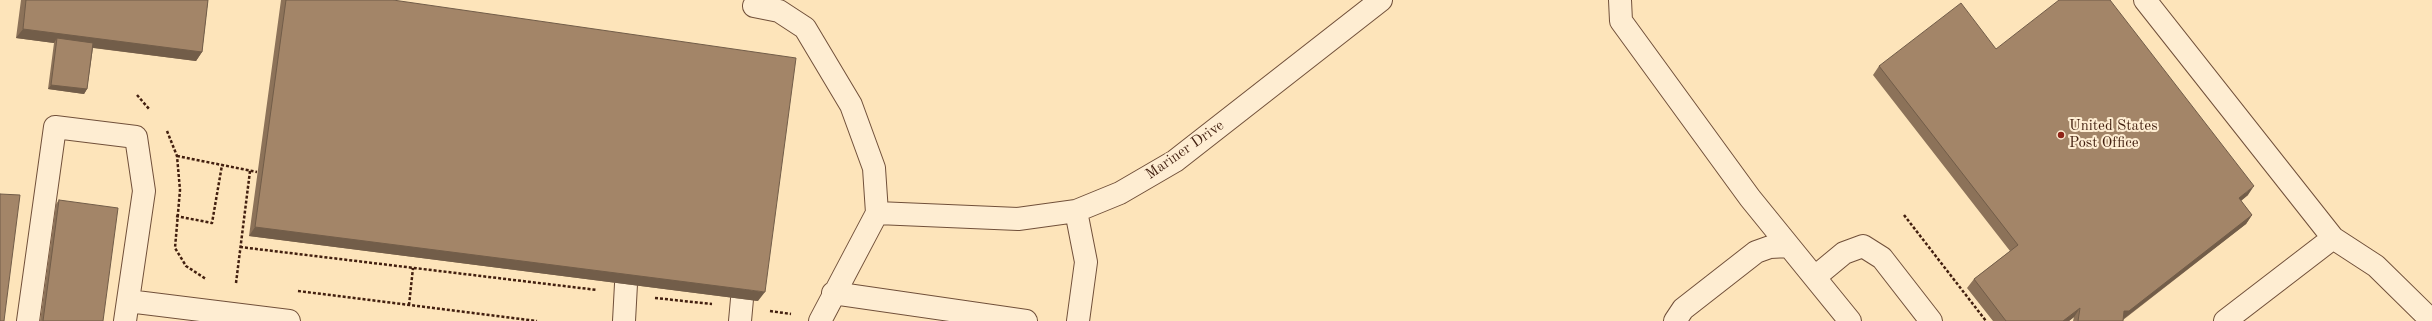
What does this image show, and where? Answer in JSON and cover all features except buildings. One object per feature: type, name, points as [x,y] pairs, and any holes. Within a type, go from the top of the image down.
[{"type":"lane","name":"Mariner Drive","points":[[877,213],[1018,219],[1076,211],[1120,193],[1175,161],[1381,0]]},
{"type":"lane","points":[[1620,0],[1621,21],[1750,198],[1815,276],[1850,321]]},
{"type":"lane","points":[[2145,0],[2333,238],[2376,266],[2432,321]]},
{"type":"lane","points":[[754,6],[779,11],[805,28],[851,105],[874,168],[877,213],[833,293],[820,321]]},
{"type":"lane","points":[[28,321],[55,127],[136,137],[144,191],[126,311],[289,321]]},
{"type":"lane","points":[[1076,211],[1086,262],[1078,321]]},
{"type":"lane","points":[[2225,321],[2333,238]]},
{"type":"lane","points":[[1674,321],[1683,309],[1756,252],[1770,247],[1789,246]]},
{"type":"lane","points":[[1815,276],[1844,253],[1863,246],[1882,258],[1931,321]]},
{"type":"lane","points":[[624,321],[626,289]]},
{"type":"lane","points":[[833,293],[1026,321]]},
{"type":"path","points":[[137,95],[156,116]]},
{"type":"path","points":[[165,126],[177,156],[180,190],[176,216],[175,248],[186,266],[206,279],[213,280]]},
{"type":"path","points":[[177,156],[257,172]]},
{"type":"path","points":[[176,216],[212,223],[222,165]]},
{"type":"path","points":[[236,283],[250,171]]},
{"type":"path","points":[[1904,215],[1986,321]]},
{"type":"path","points":[[240,247],[413,268],[626,289],[741,309],[794,314]]},
{"type":"path","points":[[409,305],[413,268]]},
{"type":"path","points":[[228,282],[244,284]]},
{"type":"path","points":[[291,290],[537,321]]},
{"type":"place","name":"United States Post Office","points":[[2061,135]]}]
